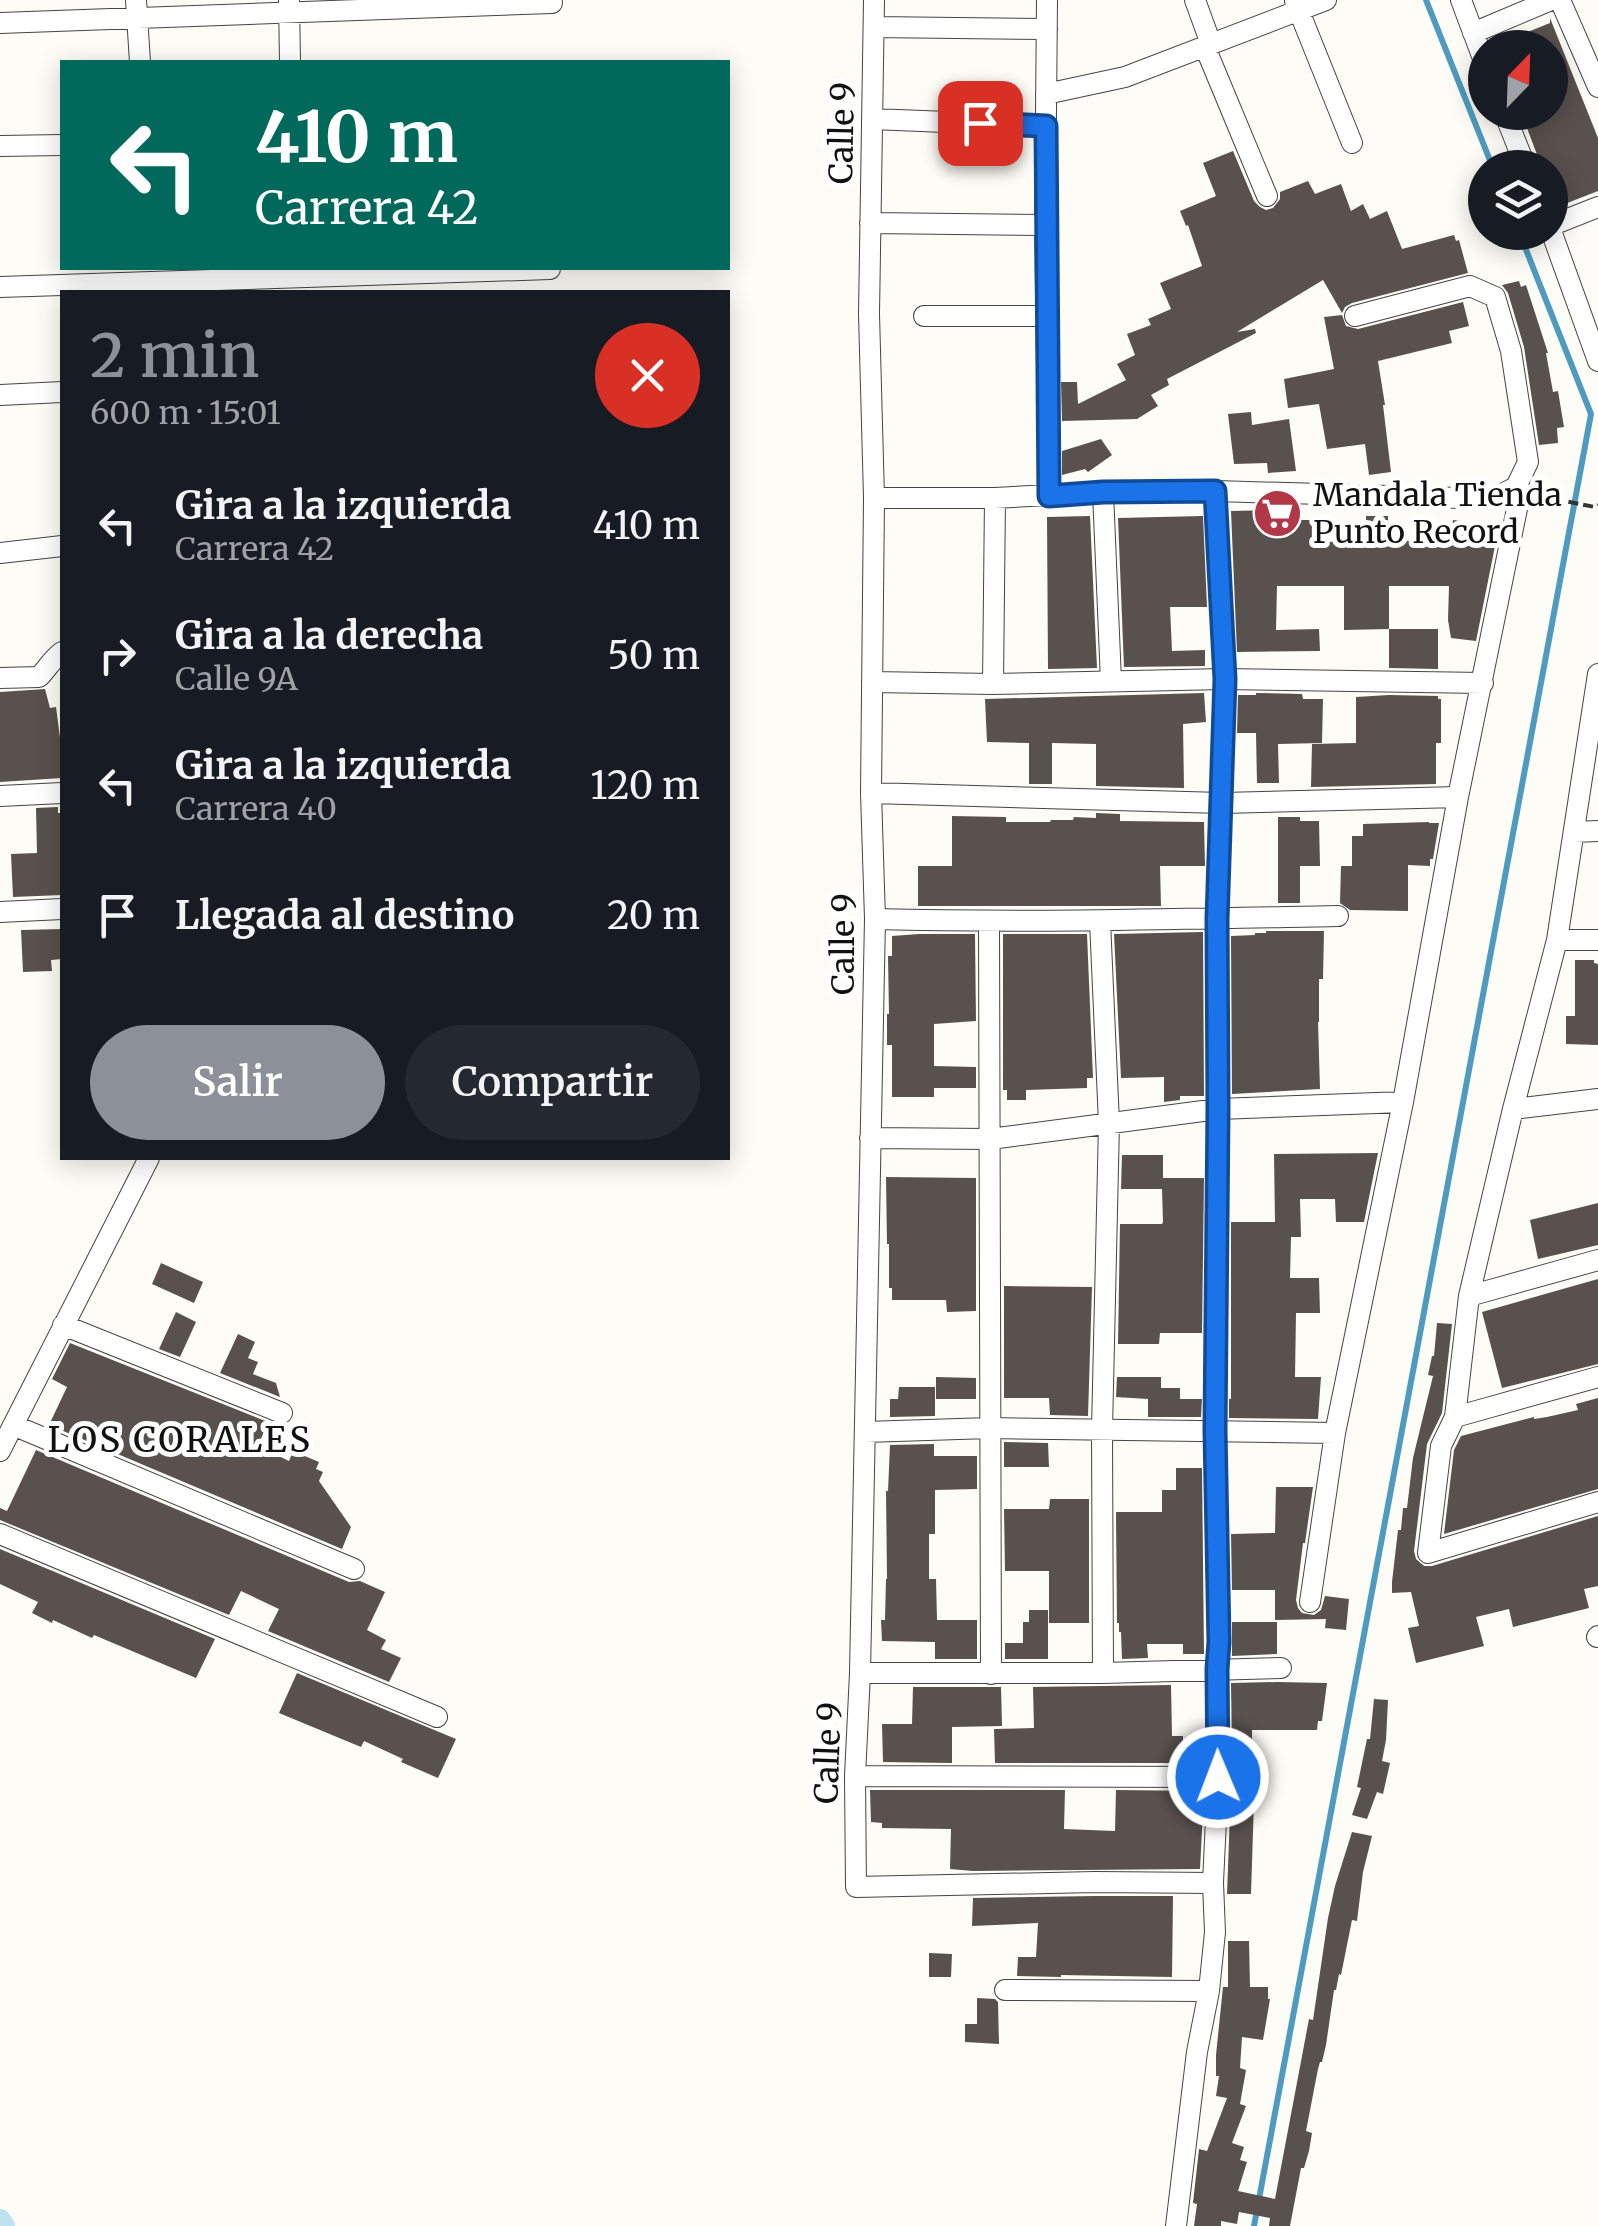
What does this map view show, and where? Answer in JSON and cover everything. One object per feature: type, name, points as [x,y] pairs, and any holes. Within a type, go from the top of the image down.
[{"type":"street","name":"Calle 9","points":[[874,0],[868,314],[874,498],[871,792],[875,919],[856,1888],[1213,1883]]},
{"type":"street","points":[[1047,0],[1049,496]]},
{"type":"street","points":[[1195,0],[1208,46],[1268,196]]},
{"type":"street","points":[[1046,94],[1124,77],[1208,46],[1297,5],[1326,0]]},
{"type":"street","points":[[1460,0],[1472,30]]},
{"type":"street","points":[[1480,30],[1551,0]]},
{"type":"street","points":[[1560,0],[1598,86]]},
{"type":"street","points":[[0,23],[136,9],[552,4]]},
{"type":"street","points":[[1297,5],[1352,143]]},
{"type":"street","points":[[289,7],[290,60]]},
{"type":"street","points":[[136,9],[140,60]]},
{"type":"street","points":[[874,28],[1047,28]]},
{"type":"street","points":[[872,119],[1046,126]]},
{"type":"street","points":[[0,146],[60,145]]},
{"type":"street","points":[[1568,220],[1598,207]]},
{"type":"street","points":[[870,223],[1045,225]]},
{"type":"street","points":[[1558,250],[1598,361]]},
{"type":"street","points":[[0,287],[524,270]]},
{"type":"street","points":[[1355,316],[1470,286],[1495,297],[1511,351],[1528,462],[1516,486],[1494,498]]},
{"type":"street","points":[[924,316],[1046,316]]},
{"type":"street","points":[[0,395],[60,392]]},
{"type":"street","points":[[874,498],[1215,491],[1494,498],[1520,494],[1335,1432],[1310,1602]]},
{"type":"street","points":[[1176,2226],[1215,1932],[1219,1642],[1215,1430],[1217,919],[1225,679],[1215,491]]},
{"type":"street","points":[[1103,492],[1111,681]]},
{"type":"street","points":[[993,684],[995,498]]},
{"type":"street","points":[[0,553],[60,546]]},
{"type":"street","points":[[0,678],[39,677],[60,653]]},
{"type":"street","points":[[1598,674],[1595,718],[1558,940],[1513,1109],[1470,1296],[1455,1417],[1442,1446],[1428,1553],[1598,1502]]},
{"type":"street","points":[[872,682],[993,684],[1225,679],[1482,683]]},
{"type":"street","points":[[871,792],[1222,804],[1458,797]]},
{"type":"street","points":[[0,796],[60,793]]},
{"type":"street","points":[[1574,832],[1598,832]]},
{"type":"street","points":[[0,912],[60,909]]},
{"type":"street","points":[[875,919],[989,922],[1338,916]]},
{"type":"street","points":[[1100,921],[1108,1123],[1102,1430],[1103,1673]]},
{"type":"street","points":[[989,922],[991,1674]]},
{"type":"street","points":[[1558,940],[1598,940]]},
{"type":"street","points":[[1513,1109],[1598,1100]]},
{"type":"street","points":[[870,1138],[990,1138],[1218,1109],[1403,1102]]},
{"type":"street","points":[[0,1451],[148,1160]]},
{"type":"street","points":[[1470,1296],[1598,1260]]},
{"type":"street","points":[[64,1326],[282,1413]]},
{"type":"street","points":[[1455,1417],[1598,1376]]},
{"type":"street","points":[[14,1425],[354,1569]]},
{"type":"street","points":[[865,1432],[990,1428],[1335,1432]]},
{"type":"street","points":[[0,1534],[438,1717]]},
{"type":"street","points":[[860,1673],[1281,1668]]},
{"type":"street","points":[[856,1776],[1218,1777]]},
{"type":"street","points":[[1005,1990],[1209,1991]]},
{"type":"path","points":[[1554,498],[1597,506]]},
{"type":"building","points":[[1550,18],[1555,30],[1533,30],[1550,23]]},
{"type":"building","points":[[1568,63],[1598,138],[1598,191],[1568,203],[1568,150],[1535,150],[1528,130],[1568,130]]},
{"type":"building","points":[[1233,151],[1260,207],[1273,208],[1280,192],[1308,181],[1315,194],[1341,184],[1351,211],[1363,204],[1370,219],[1387,211],[1402,249],[1454,235],[1468,273],[1352,303],[1342,313],[1323,280],[1237,332],[1255,329],[1256,333],[1167,379],[1169,385],[1151,395],[1158,406],[1137,419],[1062,421],[1061,382],[1077,382],[1078,404],[1126,380],[1117,364],[1135,355],[1127,334],[1151,325],[1148,319],[1171,309],[1160,283],[1202,266],[1180,211],[1216,196],[1203,163]]},
{"type":"building","points":[[1519,281],[1521,287],[1526,285],[1548,353],[1553,392],[1558,391],[1564,427],[1557,428],[1558,443],[1539,445],[1524,347],[1502,285]]},
{"type":"building","points":[[1463,302],[1469,326],[1449,331],[1452,343],[1378,361],[1391,472],[1369,475],[1365,444],[1327,449],[1319,404],[1288,408],[1284,379],[1334,369],[1324,317],[1342,315],[1346,326],[1358,329]]},
{"type":"building","points":[[1251,412],[1252,425],[1289,419],[1296,471],[1268,473],[1267,463],[1234,464],[1228,414]]},
{"type":"building","points":[[1101,439],[1112,455],[1088,472],[1085,469],[1062,475],[1062,451]]},
{"type":"building","points":[[1274,510],[1275,520],[1319,520],[1319,542],[1366,541],[1366,516],[1388,516],[1389,541],[1450,540],[1453,520],[1499,526],[1476,641],[1451,638],[1449,586],[1389,586],[1389,629],[1344,630],[1344,586],[1277,586],[1276,630],[1319,629],[1320,651],[1237,652],[1231,511]]},
{"type":"building","points":[[1090,516],[1097,668],[1048,669],[1047,517]]},
{"type":"building","points":[[1203,516],[1207,607],[1170,607],[1172,651],[1205,650],[1205,666],[1124,667],[1118,518]]},
{"type":"building","points":[[1389,629],[1438,629],[1438,669],[1389,668]]},
{"type":"building","points":[[45,689],[50,708],[56,707],[60,778],[0,782],[0,692]]},
{"type":"building","points":[[1204,693],[1206,722],[1183,724],[1184,788],[1096,786],[1096,744],[1052,743],[1052,784],[1029,784],[1029,743],[987,742],[985,699]]},
{"type":"building","points":[[1302,694],[1303,699],[1323,699],[1322,743],[1278,744],[1279,783],[1257,783],[1256,733],[1237,733],[1238,695]]},
{"type":"building","points":[[1356,697],[1441,699],[1436,784],[1311,787],[1312,744],[1356,743]]},
{"type":"building","points":[[58,807],[60,813],[60,895],[13,897],[11,854],[37,853],[36,808]]},
{"type":"building","points":[[1096,813],[1120,814],[1120,821],[1204,822],[1205,866],[1160,866],[1161,906],[918,906],[918,866],[952,866],[952,816],[1050,822],[1096,818]]},
{"type":"building","points":[[1278,817],[1319,821],[1320,866],[1300,866],[1300,903],[1278,903]]},
{"type":"building","points":[[1439,823],[1433,859],[1430,866],[1408,865],[1408,911],[1350,910],[1340,903],[1341,866],[1352,866],[1352,836],[1363,836],[1363,824]]},
{"type":"building","points":[[60,929],[60,959],[51,960],[52,971],[23,972],[21,930]]},
{"type":"building","points":[[1266,931],[1324,931],[1323,979],[1319,979],[1320,1089],[1232,1094],[1231,936]]},
{"type":"building","points":[[1203,932],[1204,1096],[1180,1096],[1180,1100],[1164,1102],[1164,1077],[1121,1078],[1114,934]]},
{"type":"building","points":[[975,934],[976,1021],[934,1024],[934,1066],[976,1067],[976,1088],[934,1088],[934,1097],[892,1097],[892,1045],[887,1045],[888,956],[892,956],[892,936]]},
{"type":"building","points":[[1003,934],[1087,934],[1093,1078],[1087,1078],[1087,1088],[1026,1090],[1026,1100],[1007,1100],[1007,1090],[1003,1090]]},
{"type":"building","points":[[1575,960],[1594,960],[1598,964],[1598,1045],[1566,1044],[1566,1016],[1575,1016]]},
{"type":"building","points":[[1378,1153],[1364,1222],[1336,1222],[1335,1199],[1300,1199],[1301,1237],[1291,1237],[1290,1278],[1319,1278],[1320,1313],[1296,1313],[1295,1377],[1321,1377],[1318,1419],[1229,1418],[1231,1222],[1275,1222],[1274,1154]]},
{"type":"building","points":[[1122,1155],[1163,1155],[1163,1178],[1204,1178],[1202,1333],[1160,1333],[1159,1344],[1118,1344],[1120,1224],[1163,1222],[1162,1189],[1121,1189]]},
{"type":"building","points":[[886,1177],[976,1178],[976,1311],[947,1312],[946,1300],[892,1300]]},
{"type":"building","points":[[1598,1203],[1598,1245],[1538,1259],[1530,1220]]},
{"type":"building","points":[[161,1263],[203,1282],[194,1303],[152,1284]]},
{"type":"building","points":[[1598,1279],[1598,1364],[1502,1388],[1482,1312]]},
{"type":"building","points":[[1004,1286],[1092,1287],[1088,1416],[1050,1415],[1049,1398],[1004,1398]]},
{"type":"building","points":[[176,1312],[196,1322],[180,1357],[159,1349]]},
{"type":"building","points":[[1437,1323],[1452,1324],[1442,1413],[1427,1444],[1416,1559],[1424,1566],[1432,1566],[1598,1516],[1598,1586],[1584,1589],[1589,1608],[1513,1627],[1509,1609],[1476,1617],[1484,1646],[1416,1663],[1408,1628],[1419,1626],[1411,1592],[1392,1593],[1392,1582],[1398,1530],[1403,1508],[1407,1508],[1413,1458],[1433,1376],[1428,1375]]},
{"type":"building","points":[[238,1334],[255,1342],[248,1358],[258,1362],[253,1374],[276,1383],[280,1397],[220,1373]]},
{"type":"building","points":[[70,1343],[268,1422],[258,1446],[289,1461],[293,1451],[319,1462],[316,1469],[323,1472],[319,1481],[351,1527],[342,1549],[49,1425],[67,1387],[52,1379]]},
{"type":"building","points":[[936,1377],[976,1378],[976,1399],[936,1399]]},
{"type":"building","points":[[1117,1377],[1161,1377],[1161,1388],[1180,1388],[1180,1399],[1202,1399],[1201,1417],[1148,1417],[1148,1399],[1116,1397]]},
{"type":"building","points":[[899,1387],[935,1387],[935,1416],[890,1417],[890,1399],[898,1399]]},
{"type":"building","points":[[1598,1398],[1598,1489],[1444,1534],[1454,1450],[1461,1436],[1578,1410],[1576,1404]]},
{"type":"building","points":[[1004,1442],[1048,1443],[1049,1467],[1004,1467]]},
{"type":"building","points":[[934,1444],[934,1456],[977,1456],[977,1489],[935,1490],[935,1534],[929,1534],[929,1579],[936,1579],[937,1620],[977,1620],[977,1659],[935,1659],[935,1642],[882,1641],[890,1445]]},
{"type":"building","points":[[36,1450],[349,1582],[360,1581],[385,1592],[367,1630],[386,1640],[381,1649],[401,1658],[389,1682],[268,1631],[279,1609],[241,1591],[229,1615],[0,1520],[0,1508],[7,1511]]},
{"type":"building","points":[[1176,1468],[1202,1468],[1204,1654],[1183,1654],[1183,1644],[1147,1644],[1148,1658],[1122,1659],[1117,1623],[1116,1512],[1162,1512],[1162,1490],[1176,1490]]},
{"type":"building","points":[[1276,1487],[1313,1487],[1303,1543],[1298,1608],[1314,1615],[1321,1610],[1325,1596],[1349,1599],[1346,1630],[1325,1628],[1326,1619],[1275,1620],[1275,1590],[1232,1590],[1231,1534],[1275,1533]]},
{"type":"building","points":[[1050,1499],[1089,1499],[1089,1623],[1049,1623],[1049,1571],[1005,1571],[1004,1509],[1049,1509]]},
{"type":"building","points":[[0,1549],[215,1639],[196,1678],[32,1613],[38,1602],[0,1584]]},
{"type":"building","points":[[1029,1610],[1048,1610],[1048,1659],[1005,1659],[1005,1643],[1023,1643],[1023,1622],[1029,1622]]},
{"type":"building","points":[[1232,1622],[1277,1622],[1277,1654],[1232,1656]]},
{"type":"building","points":[[297,1673],[456,1739],[438,1778],[364,1741],[361,1747],[279,1713]]},
{"type":"building","points":[[1231,1683],[1327,1683],[1322,1721],[1318,1721],[1317,1730],[1252,1730],[1252,1750],[1232,1750]]},
{"type":"building","points":[[1171,1685],[1172,1736],[1183,1736],[1183,1763],[995,1763],[994,1729],[1034,1728],[1033,1687]]},
{"type":"building","points":[[913,1687],[1001,1687],[1002,1726],[952,1727],[952,1763],[883,1762],[882,1724],[912,1724]]},
{"type":"building","points":[[1374,1699],[1388,1700],[1382,1761],[1390,1763],[1383,1794],[1377,1792],[1367,1819],[1352,1815],[1361,1788],[1357,1787],[1370,1739]]},
{"type":"building","points":[[1231,1787],[1249,1787],[1249,1801],[1254,1801],[1251,1894],[1227,1894]]},
{"type":"building","points":[[870,1790],[1065,1790],[1064,1829],[1115,1831],[1116,1790],[1204,1791],[1200,1869],[950,1869],[951,1829],[882,1828],[882,1823],[871,1822]]},
{"type":"building","points":[[1352,1832],[1372,1836],[1357,1921],[1352,1920],[1341,1975],[1334,1990],[1306,2131],[1312,2133],[1309,2151],[1301,2168],[1290,2226],[1269,2226],[1270,2218],[1239,2212],[1237,2224],[1221,2221],[1221,2226],[1194,2226],[1199,2149],[1207,2151],[1227,2098],[1216,2096],[1216,2055],[1223,1987],[1228,1987],[1228,1941],[1249,1941],[1250,1987],[1268,1987],[1270,1999],[1263,2040],[1242,2037],[1240,2068],[1246,2070],[1240,2104],[1246,2106],[1232,2143],[1244,2147],[1240,2160],[1247,2162],[1238,2191],[1275,2199],[1309,2019],[1313,2020],[1328,1918]]},
{"type":"building","points":[[1173,1896],[1172,1977],[1017,1976],[1018,1957],[1036,1957],[1038,1923],[972,1926],[973,1898]]},
{"type":"building","points":[[929,1953],[952,1954],[951,1977],[929,1977]]},
{"type":"building","points":[[977,1998],[998,2002],[999,2044],[965,2042],[965,2024],[977,2024]]},
{"type":"waterway","points":[[1426,0],[1486,150]]},
{"type":"waterway","points":[[1254,2226],[1591,414],[1526,250]]},
{"type":"waterway","points":[[0,2220],[4,2226]]},
{"type":"place","name":"Mandala Tienda Punto Record","points":[[1278,513]]},
{"type":"district","name":"LOS CORALES","points":[[180,1440]]},
{"type":"route","points":[[980,123],[1046,126],[1049,496],[1215,491],[1225,679],[1217,919],[1218,1777]]}]
